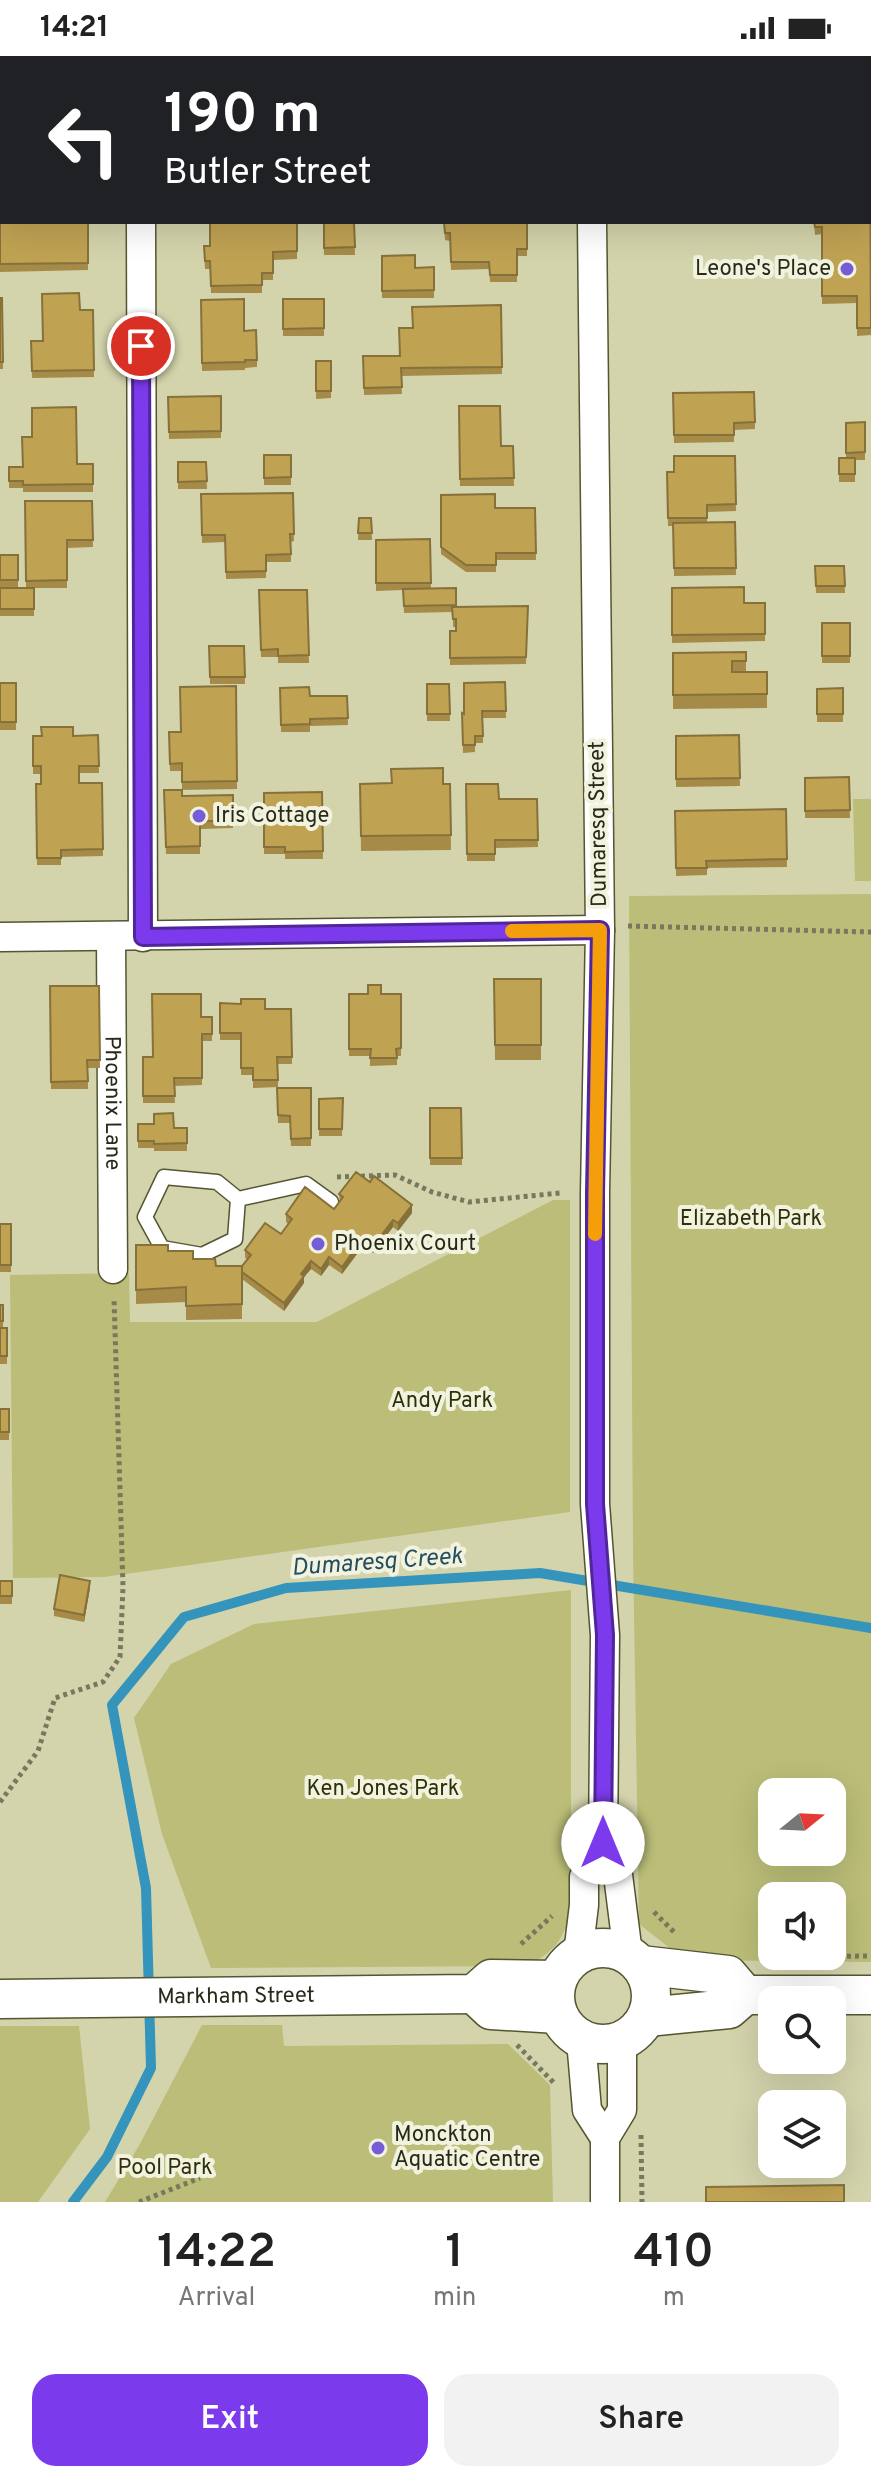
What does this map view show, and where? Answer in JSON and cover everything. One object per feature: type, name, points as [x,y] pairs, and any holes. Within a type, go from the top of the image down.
[{"type":"street","points":[[141,224],[143,937]]},
{"type":"street","name":"Dumaresq Street","points":[[592,224],[600,930],[595,1193],[595,1504],[605,1635],[603,1857],[618,1875],[634,1960]]},
{"type":"street","points":[[0,937],[600,930]]},
{"type":"street","name":"Phoenix Lane","points":[[111,937],[129,1217],[113,1269]]},
{"type":"street","name":"Dumaresq Street","points":[[603,1857],[584,1877],[584,1905],[568,1997],[587,2110],[605,2138]]},
{"type":"street","points":[[745,1995],[728,1975],[634,1960],[612,1948],[594,1948],[568,1997],[601,2045],[635,2029],[729,2009],[745,1995],[871,1995]]},
{"type":"street","points":[[634,1960],[650,1981],[652,2000],[635,2029]]},
{"type":"street","name":"Markham Street","points":[[0,1999],[474,1994],[491,2010],[568,1997]]},
{"type":"street","name":"Dumaresq Street","points":[[605,2202],[605,2138],[622,2110],[635,2029]]},
{"type":"lane","points":[[164,1177],[217,1182],[238,1199],[235,1239],[202,1255],[162,1248],[129,1217],[164,1177]]},
{"type":"lane","points":[[238,1199],[306,1184],[331,1202]]},
{"type":"path","points":[[629,926],[871,932]]},
{"type":"path","points":[[315,1191],[323,1178],[395,1175],[432,1192],[469,1202],[560,1193]]},
{"type":"path","points":[[0,1802],[38,1751],[55,1698],[103,1682],[120,1657],[123,1587],[113,1269]]},
{"type":"path","points":[[645,1902],[676,1935]]},
{"type":"path","points":[[514,1951],[561,1907]]},
{"type":"path","points":[[745,1957],[871,1956]]},
{"type":"path","points":[[511,2039],[558,2086],[567,2086]]},
{"type":"path","points":[[641,2131],[642,2202]]},
{"type":"path","points":[[139,2202],[200,2178]]},
{"type":"green space","points":[[853,799],[871,799],[871,881],[855,881]]},
{"type":"green space","name":"Elizabeth Park","points":[[871,894],[871,1962],[846,1962],[846,1882],[758,1882],[758,1961],[685,1960],[639,1924],[629,896]]},
{"type":"green space","name":"Andy Park","points":[[553,1200],[570,1200],[570,1512],[104,1577],[13,1578],[10,1275],[129,1273],[130,1322],[317,1322]]},
{"type":"green space","name":"Ken Jones Park","points":[[571,1590],[571,1907],[561,1937],[550,1951],[523,1966],[211,1968],[162,1834],[134,1718],[171,1664],[254,1624]]},
{"type":"green space","name":"Monckton Aquatic Centre","points":[[202,2025],[282,2025],[284,2046],[508,2044],[550,2085],[553,2202],[105,2202],[141,2142]]},
{"type":"green space","points":[[0,2026],[79,2026],[90,2129],[38,2202],[0,2202]]},
{"type":"building","points":[[0,224],[88,224],[88,263],[0,264]]},
{"type":"building","points":[[210,224],[297,224],[297,251],[273,252],[273,273],[262,273],[262,285],[211,286],[210,261],[205,261],[204,246],[210,246]]},
{"type":"building","points":[[324,224],[354,224],[355,247],[324,248]]},
{"type":"building","points":[[444,224],[527,224],[527,249],[517,249],[517,275],[490,275],[489,262],[451,262],[450,233],[445,233]]},
{"type":"building","name":"Leone's Place","points":[[814,224],[870,224],[871,328],[857,328],[857,296],[822,296],[822,227],[815,227]]},
{"type":"building","points":[[415,255],[415,268],[434,267],[434,290],[382,291],[382,256]]},
{"type":"building","points":[[79,293],[80,310],[93,310],[94,370],[32,371],[31,341],[43,341],[42,294]]},
{"type":"building","points":[[2,298],[3,362],[0,362]]},
{"type":"building","points":[[244,299],[244,331],[256,330],[257,360],[202,363],[201,300]]},
{"type":"building","points":[[283,299],[324,299],[324,328],[283,329]]},
{"type":"building","points":[[501,305],[502,367],[401,368],[402,387],[364,388],[363,356],[400,356],[399,328],[413,328],[412,307]]},
{"type":"building","points":[[316,361],[331,361],[331,391],[316,391]]},
{"type":"building","points":[[754,392],[755,422],[734,423],[734,435],[674,435],[673,393]]},
{"type":"building","points":[[221,396],[221,431],[169,432],[168,397]]},
{"type":"building","points":[[459,406],[500,406],[501,446],[513,446],[514,478],[460,479]]},
{"type":"building","points":[[76,407],[77,464],[93,464],[93,484],[23,485],[23,481],[9,481],[9,467],[23,467],[22,437],[32,437],[32,408]]},
{"type":"building","points":[[865,422],[865,452],[846,453],[846,423]]},
{"type":"building","points":[[264,455],[291,455],[291,477],[264,478]]},
{"type":"building","points":[[674,456],[735,456],[736,504],[707,505],[707,518],[668,518],[667,472],[674,472]]},
{"type":"building","points":[[839,458],[855,458],[855,474],[839,474]]},
{"type":"building","points":[[178,462],[206,462],[207,481],[178,482]]},
{"type":"building","points":[[293,493],[291,554],[266,555],[266,571],[226,572],[225,535],[202,535],[201,494]]},
{"type":"building","points":[[495,494],[495,508],[535,508],[536,553],[496,553],[496,565],[466,565],[441,547],[441,495]]},
{"type":"building","points":[[25,501],[92,501],[93,540],[67,540],[67,580],[26,581]]},
{"type":"building","points":[[359,518],[371,518],[372,533],[358,533]]},
{"type":"building","points":[[735,522],[736,568],[674,568],[673,523]]},
{"type":"building","points":[[430,539],[431,583],[376,583],[376,540]]},
{"type":"building","points":[[0,555],[18,555],[18,580],[0,580]]},
{"type":"building","points":[[815,566],[844,566],[845,586],[816,586]]},
{"type":"building","points":[[744,587],[744,603],[765,603],[765,634],[672,635],[672,588]]},
{"type":"building","points":[[0,588],[34,588],[34,609],[0,609]]},
{"type":"building","points":[[456,588],[456,605],[404,606],[403,589]]},
{"type":"building","points":[[259,590],[307,590],[309,655],[278,656],[278,649],[261,650]]},
{"type":"building","points":[[528,606],[526,657],[450,658],[450,631],[456,631],[452,607]]},
{"type":"building","points":[[822,623],[850,623],[850,656],[822,656]]},
{"type":"building","points":[[209,646],[244,646],[245,677],[210,677]]},
{"type":"building","points":[[746,652],[746,661],[732,661],[732,672],[767,672],[767,694],[673,695],[673,653]]},
{"type":"building","points":[[505,682],[506,711],[482,711],[483,736],[475,736],[475,745],[463,745],[464,683]]},
{"type":"building","points":[[0,683],[16,683],[16,722],[0,722]]},
{"type":"building","points":[[427,684],[449,684],[450,714],[427,714]]},
{"type":"building","points":[[236,686],[237,781],[182,782],[182,763],[170,764],[169,732],[181,732],[180,687]]},
{"type":"building","points":[[309,687],[310,696],[347,696],[348,718],[310,719],[310,724],[281,725],[280,688]]},
{"type":"building","points":[[843,688],[843,714],[817,714],[817,689]]},
{"type":"building","points":[[41,727],[73,727],[73,736],[98,735],[99,766],[79,766],[79,783],[102,783],[103,849],[61,850],[61,858],[37,858],[36,784],[41,784],[41,766],[33,766],[33,736],[42,736]]},
{"type":"building","points":[[739,735],[740,778],[676,779],[676,736]]},
{"type":"building","points":[[443,768],[443,784],[450,784],[451,835],[361,836],[360,784],[392,783],[391,769]]},
{"type":"building","points":[[849,777],[850,810],[805,811],[805,778]]},
{"type":"building","points":[[466,784],[498,784],[499,799],[537,799],[538,840],[495,840],[495,854],[467,854]]},
{"type":"building","name":"Iris Cottage","points":[[164,790],[182,790],[182,796],[233,795],[233,821],[200,821],[200,846],[166,847]]},
{"type":"building","points":[[322,792],[323,851],[285,852],[285,847],[264,847],[264,793]]},
{"type":"building","points":[[786,809],[787,859],[706,861],[707,868],[676,868],[675,811]]},
{"type":"building","points":[[494,979],[541,979],[541,1045],[495,1045]]},
{"type":"building","points":[[368,985],[381,985],[381,994],[401,994],[401,1048],[396,1049],[397,1058],[370,1058],[371,1049],[349,1049],[349,994],[368,994]]},
{"type":"building","points":[[50,986],[99,986],[100,1060],[87,1060],[88,1081],[51,1082]]},
{"type":"building","points":[[152,994],[201,994],[201,1017],[212,1017],[212,1034],[202,1034],[202,1078],[174,1078],[175,1096],[143,1096],[143,1057],[153,1057]]},
{"type":"building","points":[[241,999],[265,999],[265,1009],[291,1009],[292,1057],[277,1057],[278,1080],[253,1080],[253,1068],[241,1068],[241,1033],[220,1033],[220,1003],[241,1004]]},
{"type":"building","points":[[277,1088],[311,1088],[311,1138],[291,1139],[290,1116],[278,1115]]},
{"type":"building","points":[[343,1098],[342,1129],[319,1129],[319,1099]]},
{"type":"building","points":[[430,1108],[461,1108],[462,1158],[430,1158]]},
{"type":"building","points":[[173,1113],[174,1128],[187,1128],[187,1143],[138,1141],[138,1124],[154,1124],[154,1114]]},
{"type":"building","name":"Phoenix Court","points":[[356,1172],[370,1182],[374,1176],[412,1205],[398,1223],[393,1220],[373,1246],[363,1238],[342,1267],[329,1257],[321,1269],[311,1261],[284,1303],[242,1272],[242,1266],[251,1255],[245,1250],[265,1223],[281,1234],[292,1219],[286,1214],[305,1187],[334,1209],[343,1197],[339,1194]]},
{"type":"building","points":[[0,1224],[11,1224],[11,1265],[0,1265]]},
{"type":"building","points":[[136,1245],[168,1245],[168,1251],[193,1251],[193,1259],[215,1259],[216,1266],[242,1266],[242,1304],[186,1306],[186,1287],[136,1290]]},
{"type":"building","points":[[0,1305],[3,1305],[3,1321],[0,1321]]},
{"type":"building","points":[[0,1328],[7,1328],[7,1356],[0,1356]]},
{"type":"building","points":[[0,1409],[9,1409],[9,1432],[0,1432]]},
{"type":"building","points":[[60,1575],[90,1581],[84,1615],[54,1609]]},
{"type":"building","points":[[0,1581],[12,1581],[12,1596],[0,1596]]},
{"type":"building","points":[[844,2185],[844,2202],[706,2202],[706,2187]]},
{"type":"waterway","name":"Dumaresq Creek","points":[[73,2202],[107,2157],[151,2068],[146,1888],[112,1705],[184,1617],[286,1588],[540,1573],[871,1628]]},
{"type":"slow traffic","points":[[512,931],[600,930],[595,1234]]},
{"type":"place","name":"Leone's Place","points":[[847,269]]},
{"type":"place","name":"Iris Cottage","points":[[199,816]]},
{"type":"place","name":"Phoenix Court","points":[[318,1244]]},
{"type":"place","name":"Monckton Aquatic Centre","points":[[378,2148]]},
{"type":"route","points":[[141,346],[143,937],[600,930],[595,1193],[595,1504],[605,1635],[603,1843]]},
{"type":"park label","name":"Pool Park","points":[[165,2168]]}]
